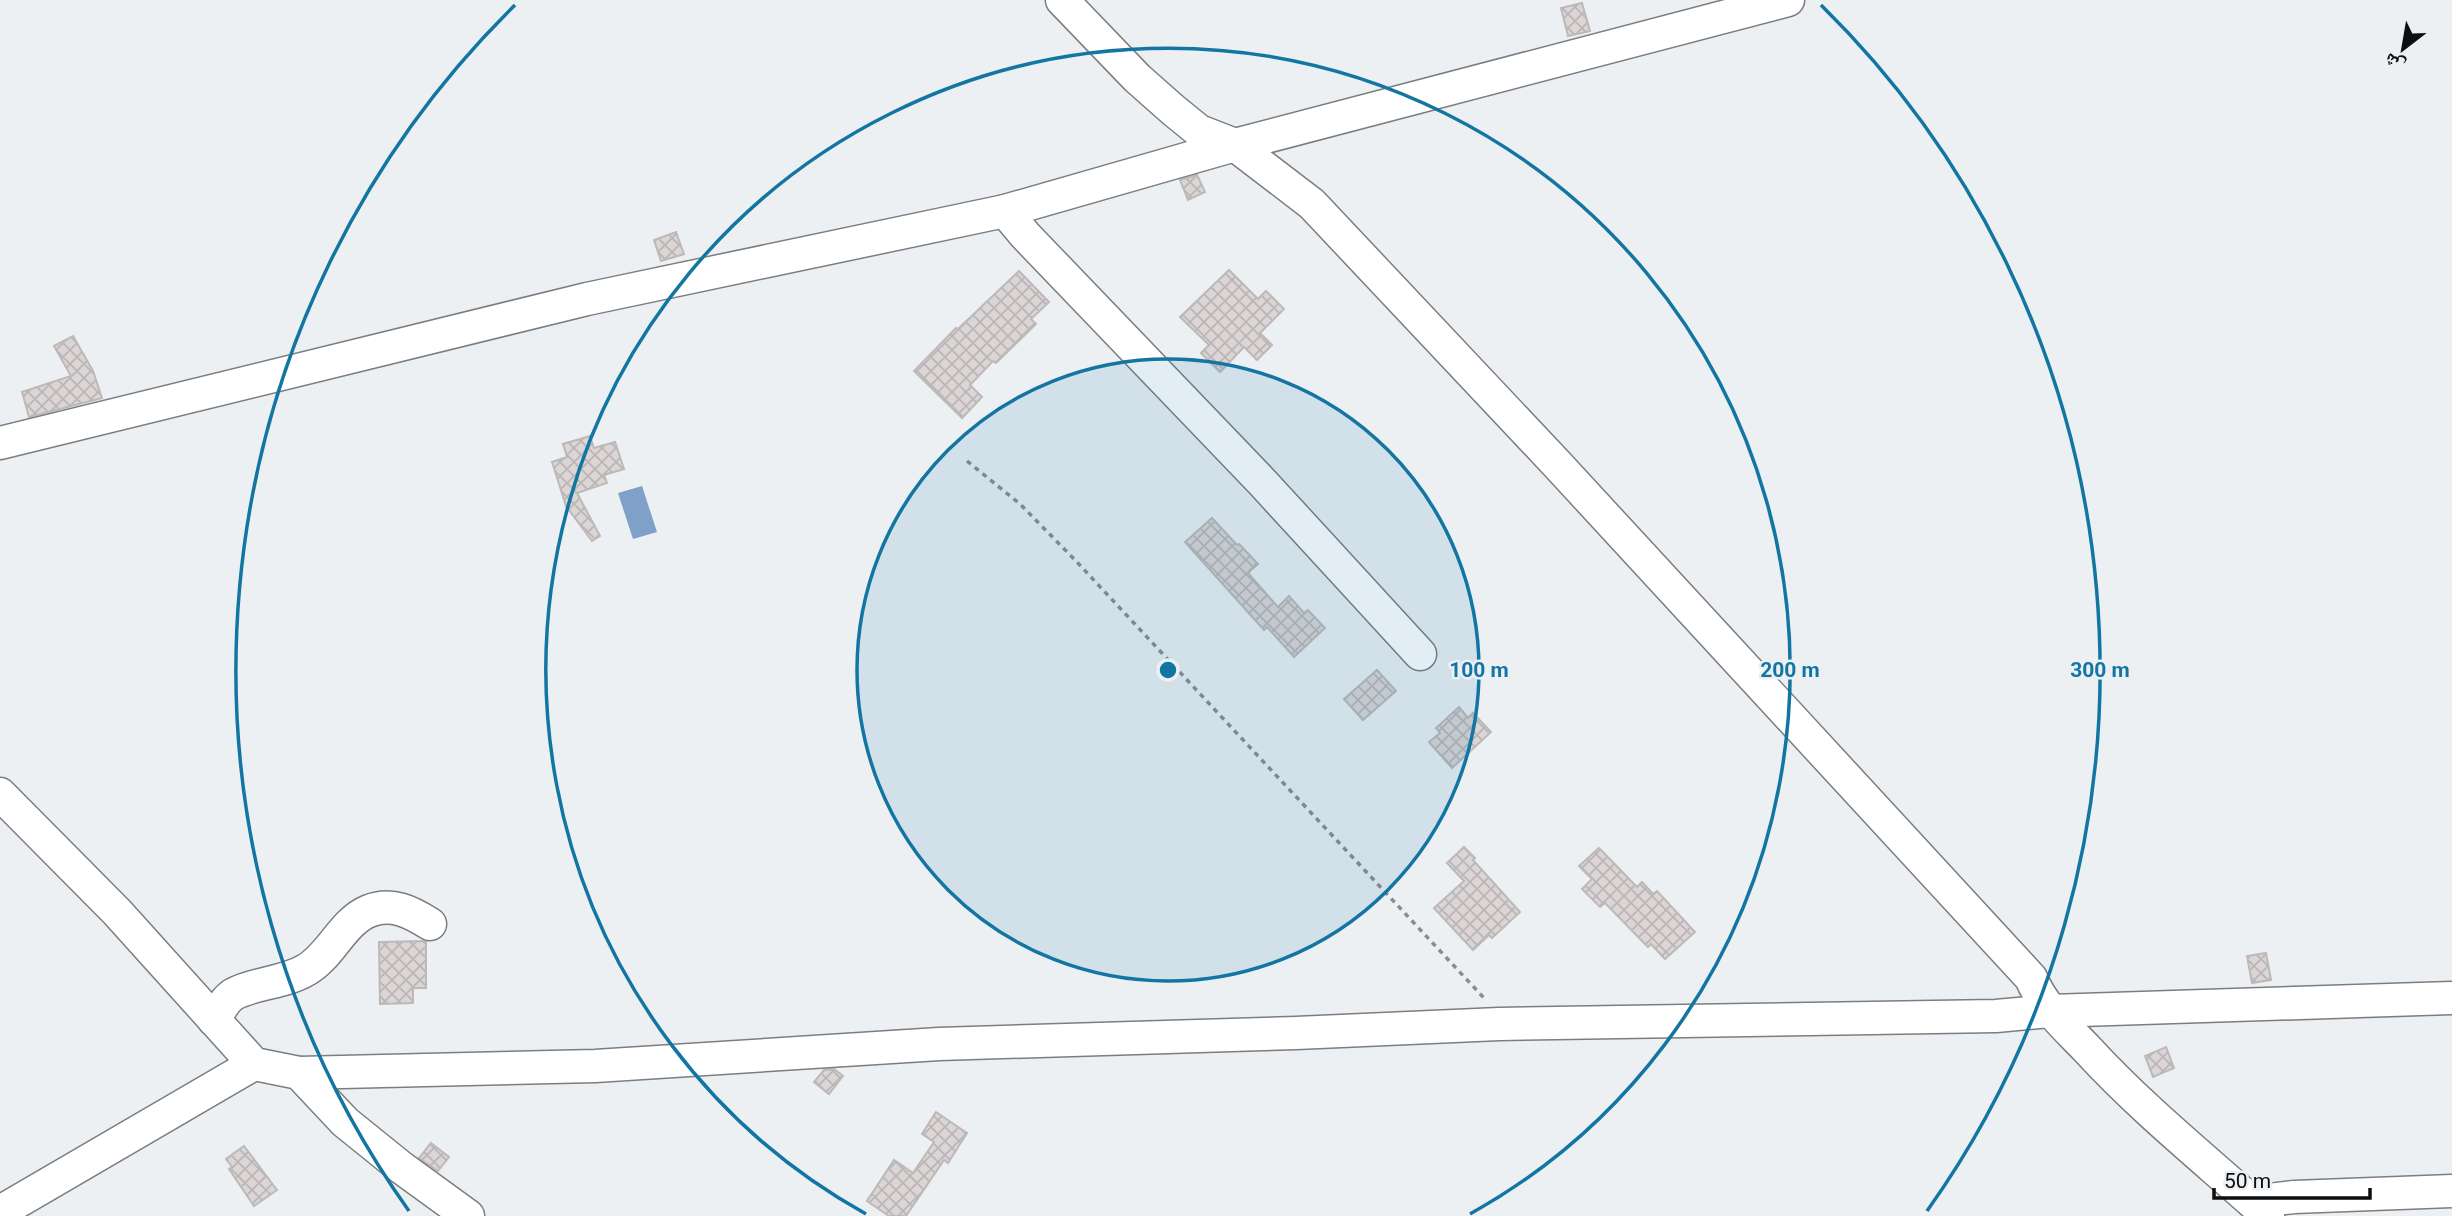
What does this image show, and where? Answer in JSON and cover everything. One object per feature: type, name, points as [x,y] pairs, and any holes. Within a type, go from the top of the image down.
[{"type":"street","points":[[1062,0],[1137,78],[1172,110],[1199,131],[1235,145],[1312,204],[1556,463],[2031,978],[2038,994],[2050,1010],[2116,1082],[2260,1209],[2294,1198],[2452,1191]]},
{"type":"street","points":[[0,443],[587,299],[1005,211],[1235,145],[1788,0]]},
{"type":"street","points":[[1005,211],[1263,483],[1420,654]]},
{"type":"street","points":[[0,794],[117,912],[221,1010],[254,1064]]},
{"type":"street","points":[[221,1010],[233,995],[284,980],[320,961],[349,925],[369,911],[390,907],[407,910],[430,923]]},
{"type":"street","points":[[0,1212],[254,1064],[299,1073],[595,1066],[939,1044],[1499,1024],[1982,1016],[2050,1010],[2452,998]]},
{"type":"street","points":[[299,1073],[345,1122],[468,1216]]},
{"type":"path","points":[[967,461],[1020,504],[1174,664],[1475,986],[1494,1011],[1499,1024]]},
{"type":"water","points":[[642,486],[657,532],[633,539],[618,493]]},
{"type":"building","points":[[1582,3],[1590,31],[1568,36],[1561,8]]},
{"type":"building","points":[[1197,175],[1205,192],[1188,200],[1180,180]]},
{"type":"building","points":[[676,232],[684,254],[661,261],[654,240]]},
{"type":"building","points":[[1229,270],[1258,299],[1266,291],[1284,309],[1260,333],[1272,345],[1257,360],[1244,347],[1220,372],[1201,353],[1209,345],[1180,317]]},
{"type":"building","points":[[1019,271],[1049,302],[1031,319],[1036,324],[970,385],[982,397],[962,418],[914,371],[956,328]]},
{"type":"building","points":[[73,336],[93,371],[102,398],[29,417],[22,392],[71,376],[54,346]]},
{"type":"building","points":[[590,436],[594,448],[615,442],[624,469],[604,475],[607,483],[577,493],[600,536],[592,541],[566,506],[552,462],[567,457],[563,444]]},
{"type":"building","points":[[1212,518],[1258,564],[1248,573],[1278,607],[1289,596],[1304,613],[1308,610],[1325,628],[1294,657],[1267,627],[1264,630],[1185,542]]},
{"type":"building","points":[[1377,670],[1396,691],[1363,720],[1344,699]]},
{"type":"building","points":[[1459,707],[1468,718],[1473,713],[1491,732],[1452,768],[1429,742],[1440,733],[1436,728]]},
{"type":"building","points":[[1464,847],[1520,912],[1492,938],[1489,935],[1473,950],[1434,908],[1464,881],[1447,863]]},
{"type":"building","points":[[1599,848],[1637,887],[1642,882],[1653,894],[1657,891],[1695,932],[1665,959],[1651,944],[1648,947],[1605,903],[1600,907],[1582,889],[1592,879],[1579,866]]},
{"type":"building","points":[[426,941],[426,988],[413,988],[413,1003],[380,1004],[379,942]]},
{"type":"building","points":[[2266,953],[2271,980],[2252,983],[2247,956]]},
{"type":"building","points":[[2166,1047],[2174,1068],[2153,1077],[2145,1056]]},
{"type":"building","points":[[834,1069],[843,1076],[829,1094],[814,1082],[824,1070]]},
{"type":"building","points":[[936,1112],[967,1133],[948,1163],[944,1160],[906,1216],[889,1216],[867,1201],[894,1160],[913,1173],[934,1142],[922,1134]]},
{"type":"building","points":[[431,1143],[449,1157],[438,1171],[419,1158]]},
{"type":"building","points":[[244,1146],[277,1190],[254,1206],[229,1169],[232,1167],[226,1159]]}]
